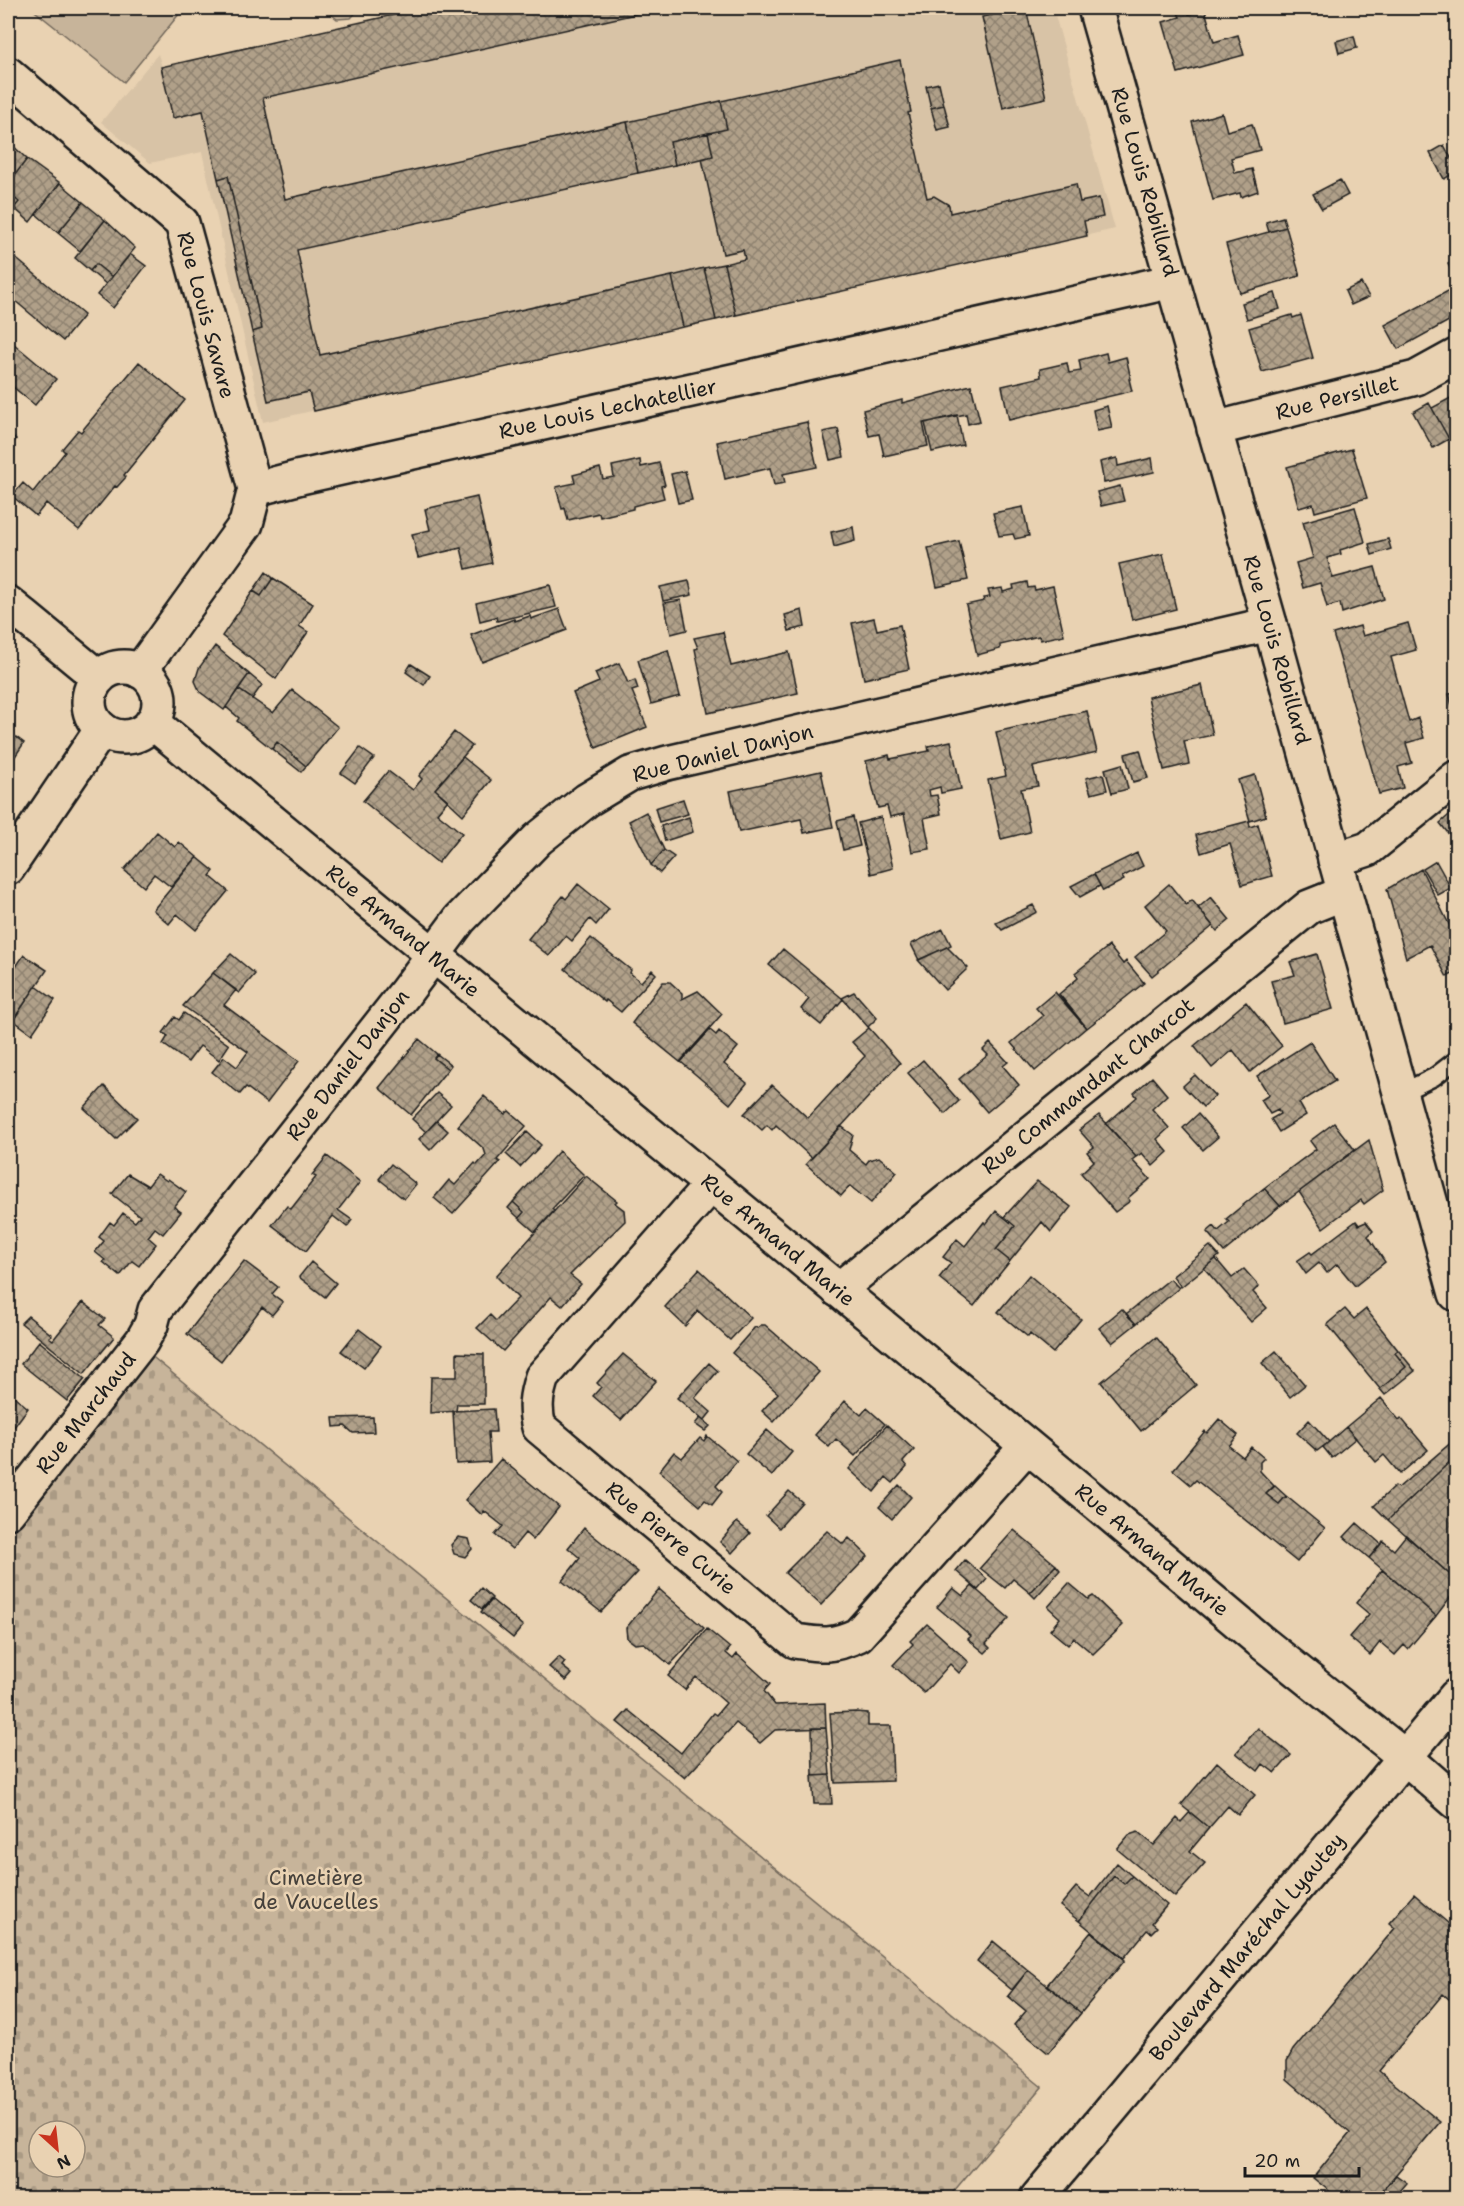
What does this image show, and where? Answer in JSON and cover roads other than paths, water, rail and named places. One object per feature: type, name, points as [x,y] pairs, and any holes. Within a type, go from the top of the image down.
[{"type":"street","name":"Rue Louis Robillard","points":[[1095,8],[1270,624],[1456,1294]]},
{"type":"street","name":"Rue Louis Savare","points":[[8,74],[182,224],[255,489]]},
{"type":"street","name":"Rue Louis Lechatellier","points":[[255,489],[1173,280]]},
{"type":"street","name":"Rue Persillet","points":[[1214,429],[1416,378],[1456,357]]},
{"type":"street","points":[[140,671],[246,524],[255,489]]},
{"type":"street","points":[[8,603],[99,678]]},
{"type":"street","name":"Rue Daniel Danjon","points":[[142,1341],[151,1325],[155,1310],[460,919],[538,839],[587,800],[630,774],[667,763],[1270,624]]},
{"type":"street","points":[[126,667],[140,671],[153,683],[157,693],[158,706],[152,723],[132,736],[113,735],[102,729],[94,720],[90,707],[91,690],[99,678],[117,668],[126,667]]},
{"type":"street","name":"Rue Armand Marie","points":[[152,723],[1027,1446],[1258,1640],[1405,1757],[1456,1802]]},
{"type":"street","points":[[8,868],[102,729]]},
{"type":"street","points":[[1335,860],[1368,849],[1456,778]]},
{"type":"street","name":"Rue Commandant Charcot","points":[[838,1290],[1309,907],[1344,893]]},
{"type":"street","name":"Rue Pierre Curie","points":[[711,1185],[542,1377],[536,1396],[535,1412],[539,1427],[795,1641],[839,1644],[858,1635],[1027,1446]]},
{"type":"street","name":"Rue Marchaud","points":[[8,1512],[142,1341]]},
{"type":"street","name":"Boulevard Maréchal Lyautey","points":[[1037,2199],[1456,1696]]},
{"type":"lane","points":[[1401,1093],[1434,1077],[1456,1060]]},
{"type":"park label","name":"Cimetière de Vaucelles","points":[[316,1890]]}]
